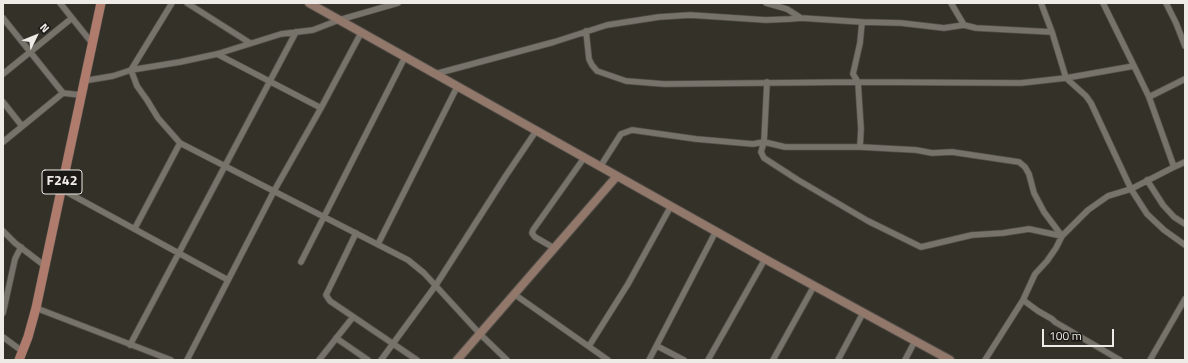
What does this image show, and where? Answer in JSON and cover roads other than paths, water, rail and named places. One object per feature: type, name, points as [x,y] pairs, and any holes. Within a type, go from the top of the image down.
[{"type":"main road","name":"F242","points":[[21,356],[36,308],[80,95],[101,3]]},
{"type":"main road","points":[[309,3],[765,259],[950,360]]},
{"type":"main road","points":[[457,360],[617,176]]},
{"type":"street","points":[[60,3],[92,43]]},
{"type":"street","points":[[172,3],[132,70],[137,86],[158,118],[180,143],[323,218],[408,260],[436,285],[480,334],[507,360]]},
{"type":"street","points":[[187,3],[250,43]]},
{"type":"street","points":[[83,82],[113,76],[132,70],[217,54],[281,34],[313,30],[339,20],[398,3]]},
{"type":"street","points":[[766,3],[787,9],[801,18]]},
{"type":"street","points":[[787,9],[791,3]]},
{"type":"street","points":[[951,3],[964,25]]},
{"type":"street","points":[[1041,3],[1052,32],[1066,78],[1086,96],[1091,103],[1131,189],[1147,214],[1164,230],[1185,244]]},
{"type":"street","points":[[1103,3],[1149,97],[1174,166]]},
{"type":"street","points":[[1166,3],[1185,46]]},
{"type":"street","points":[[435,74],[554,42],[607,25],[660,17],[690,15],[766,20],[801,18],[862,22],[901,22],[944,28],[964,25],[976,28],[1052,32]]},
{"type":"street","points":[[3,18],[63,93],[80,95]]},
{"type":"street","points":[[3,74],[72,18]]},
{"type":"street","points":[[860,147],[861,129],[858,82],[853,74],[860,43],[862,22]]},
{"type":"street","points":[[586,31],[589,59],[592,66],[597,71],[626,81],[664,84],[767,82],[1021,83],[1066,78],[1134,66]]},
{"type":"street","points":[[130,345],[296,32]]},
{"type":"street","points":[[187,360],[274,191],[361,33]]},
{"type":"street","points":[[217,54],[321,108]]},
{"type":"street","points":[[301,262],[405,57]]},
{"type":"street","points":[[1149,97],[1185,79]]},
{"type":"street","points":[[767,82],[764,142],[761,152],[764,158],[868,221],[921,247],[972,235],[1003,233],[1029,229],[1062,236]]},
{"type":"street","points":[[378,244],[457,87]]},
{"type":"street","points":[[3,142],[63,93]]},
{"type":"street","points":[[3,102],[22,126]]},
{"type":"street","points":[[600,167],[621,134],[632,130],[696,140],[753,144],[764,142],[785,147],[860,147],[916,150],[932,153],[952,152],[1019,162],[1025,167],[1029,174],[1034,192],[1044,212],[1062,236]]},
{"type":"street","points":[[381,360],[436,285],[504,177],[536,131]]},
{"type":"street","points":[[134,228],[180,143]]},
{"type":"street","points":[[554,248],[535,237],[532,233],[533,230],[584,158]]},
{"type":"street","points":[[985,360],[1023,300],[1035,274],[1047,261],[1062,236],[1088,210],[1108,196],[1131,189],[1174,166],[1185,162]]},
{"type":"street","points":[[1147,180],[1163,205],[1174,217],[1185,224]]},
{"type":"street","points":[[61,189],[228,280]]},
{"type":"street","points":[[589,346],[628,284],[671,206]]},
{"type":"street","points":[[3,231],[45,266]]},
{"type":"street","points":[[649,360],[716,231]]},
{"type":"street","points":[[356,233],[326,295],[330,301],[417,360]]},
{"type":"street","points":[[3,313],[15,259],[21,247]]},
{"type":"street","points":[[708,360],[765,259]]},
{"type":"street","points":[[773,360],[814,286]]},
{"type":"street","points":[[514,294],[608,360]]},
{"type":"street","points":[[1150,360],[1185,299]]},
{"type":"street","points":[[1023,300],[1038,311],[1052,318],[1055,322],[1120,360]]},
{"type":"street","points":[[36,308],[172,360]]},
{"type":"street","points":[[838,360],[863,313]]},
{"type":"street","points":[[319,360],[353,317]]},
{"type":"street","points":[[3,337],[21,356]]},
{"type":"street","points":[[336,338],[368,360]]},
{"type":"street","points":[[905,360],[915,341]]},
{"type":"street","points":[[657,346],[684,360]]}]
